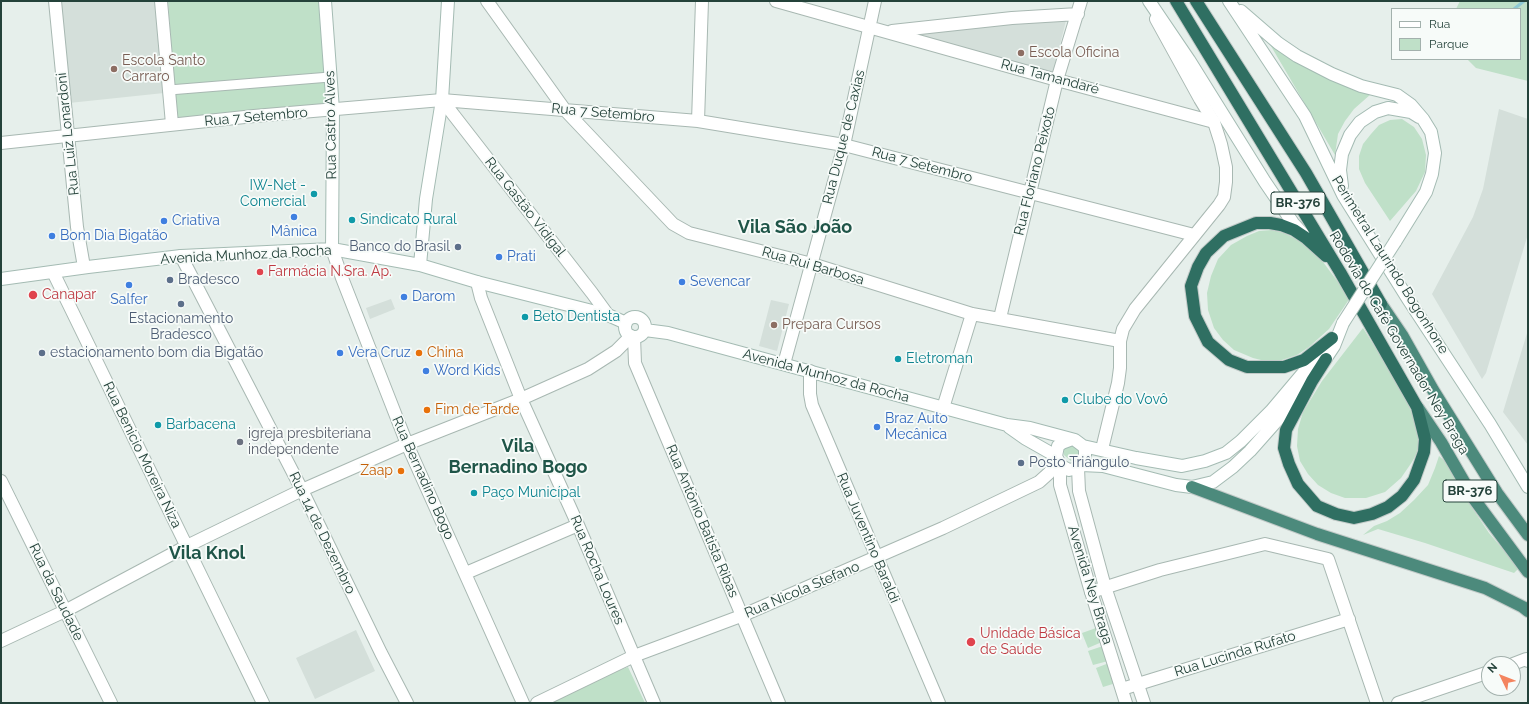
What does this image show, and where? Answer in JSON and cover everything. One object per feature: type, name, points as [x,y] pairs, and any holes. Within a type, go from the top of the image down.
[{"type":"highway","name":"Rodovia do Café Governador Ney Braga","points":[[1176,1],[1340,272],[1417,407],[1441,442],[1474,499],[1528,572]]},
{"type":"highway","name":"Rodovia do Café Governador Ney Braga","points":[[1196,1],[1306,174],[1381,304],[1402,335],[1433,390],[1497,493],[1528,535]]},
{"type":"highway","points":[[1332,338],[1304,360],[1284,367],[1247,367],[1229,360],[1208,342],[1195,316],[1191,286],[1198,267],[1206,253],[1224,236],[1256,223],[1281,225],[1294,230],[1306,238],[1330,260],[1340,272]]},
{"type":"highway","points":[[1326,359],[1312,381],[1286,430],[1284,448],[1298,484],[1317,506],[1336,514],[1354,518],[1372,514],[1388,507],[1402,496],[1414,480],[1424,452],[1425,439],[1417,407]]},
{"type":"highway","points":[[1192,487],[1317,534],[1485,588],[1528,611]]},
{"type":"street","name":"Rua Luiz Lonardoni","points":[[56,1],[68,136],[84,267]]},
{"type":"street","points":[[161,1],[172,124]]},
{"type":"street","name":"Rua Castro Alves","points":[[325,1],[333,110],[332,249]]},
{"type":"street","points":[[420,265],[426,198],[442,100],[448,1]]},
{"type":"street","name":"Rua Rui Barbosa","points":[[487,1],[565,110],[673,224],[689,233],[812,264],[972,314],[1120,341]]},
{"type":"street","points":[[698,121],[702,1]]},
{"type":"street","name":"Rua Tamandaré","points":[[776,1],[1057,80],[1214,122]]},
{"type":"street","name":"Rua Duque de Caxias","points":[[784,364],[844,145],[876,1]]},
{"type":"street","name":"Rua Floriano Peixoto","points":[[1000,318],[1057,80],[1081,1]]},
{"type":"street","points":[[1102,449],[1118,383],[1122,329],[1135,309],[1224,197],[1226,167],[1214,122],[1146,1]]},
{"type":"street","points":[[1149,1],[1189,60],[1265,182],[1293,223],[1306,238]]},
{"type":"street","points":[[1007,425],[1030,428],[1070,440],[1075,440],[1083,446],[1102,449],[1136,458],[1182,466],[1205,462],[1226,453],[1241,441],[1271,411],[1332,338],[1426,192],[1432,174],[1435,153],[1431,132],[1423,119],[1411,106],[1397,95],[1355,84],[1297,56],[1262,30],[1231,1]]},
{"type":"street","name":"Perimetral Laurindo Bogonhone","points":[[1231,1],[1304,116],[1343,195],[1408,299],[1490,424],[1528,487]]},
{"type":"street","name":"Rua Tamandaré","points":[[886,32],[1012,18],[1078,14]]},
{"type":"street","points":[[169,90],[330,77]]},
{"type":"street","name":"Rua 7 Setembro","points":[[1,143],[254,116],[442,100],[698,121],[844,145],[1194,235]]},
{"type":"street","name":"Rua Gastão Vidigal","points":[[442,100],[608,315]]},
{"type":"street","points":[[1343,195],[1340,170],[1342,154],[1350,136],[1360,122],[1375,112],[1388,108],[1411,112],[1423,119]]},
{"type":"street","name":"Avenida Munhoz da Rocha","points":[[1,279],[84,267],[182,256],[332,249],[420,265],[477,282],[608,315],[626,323]]},
{"type":"street","name":"Rua Bernadino Bogo","points":[[332,249],[407,444],[523,703]]},
{"type":"street","name":"Rua 14 de Dezembro","points":[[182,256],[302,490],[381,653],[407,703]]},
{"type":"street","name":"Rua Benicio Moreira Niza","points":[[52,272],[263,703]]},
{"type":"street","name":"Rua Rocha Loures","points":[[477,282],[481,298],[521,399],[578,525],[654,703]]},
{"type":"street","points":[[943,408],[972,314]]},
{"type":"street","points":[[1,641],[65,611],[187,546],[302,490],[407,444],[521,399],[588,368],[616,351],[633,337],[641,335],[645,330],[645,323],[640,318],[634,317],[626,323],[625,329],[633,337]]},
{"type":"street","points":[[1007,425],[1069,470],[1079,467],[1103,466],[1176,485],[1192,487],[1213,482],[1233,467],[1250,451],[1289,407],[1326,359],[1334,346],[1343,323]]},
{"type":"street","name":"Avenida Munhoz da Rocha","points":[[645,330],[668,333],[1007,425]]},
{"type":"street","name":"Rua Antônio Batista Ribas","points":[[633,337],[635,363],[779,703]]},
{"type":"street","name":"Rua Juventino Baraldi","points":[[810,371],[810,394],[812,405],[939,703]]},
{"type":"street","points":[[1058,461],[1058,446],[1070,440]]},
{"type":"street","points":[[1079,467],[1086,458],[1083,446]]},
{"type":"street","name":"Rua Nicola Stefano","points":[[538,703],[634,656],[741,616],[943,528],[1039,482],[1049,473],[1058,461]]},
{"type":"street","name":"Avenida Ney Braga","points":[[1058,461],[1060,485],[1091,592],[1126,703]]},
{"type":"street","name":"Avenida Ney Braga","points":[[1079,467],[1079,491],[1105,587],[1144,703]]},
{"type":"street","name":"Rua da Saudade","points":[[1,482],[111,703]]},
{"type":"street","points":[[466,573],[578,525]]},
{"type":"street","points":[[1091,592],[1160,570],[1265,544],[1328,559],[1377,703]]},
{"type":"street","name":"Rua Lucinda Rufato","points":[[1122,689],[1348,619]]},
{"type":"street","points":[[1398,703],[1481,675]]},
{"type":"shaded area","name":"Escola Santo Carraro","points":[[61,1],[157,1],[164,93],[69,103]]},
{"type":"shaded area","name":"Escola Oficina","points":[[1067,17],[1053,72],[915,34]]},
{"type":"shaded area","points":[[1499,109],[1528,119],[1528,234],[1486,373],[1482,379],[1432,294],[1473,217],[1483,189]]},
{"type":"shaded area","points":[[391,299],[395,309],[370,319],[366,308]]},
{"type":"shaded area","name":"Prepara Cursos","points":[[771,300],[789,304],[777,351],[759,346]]},
{"type":"shaded area","points":[[1528,330],[1528,445],[1503,412]]},
{"type":"shaded area","points":[[356,630],[375,671],[315,699],[296,658]]},
{"type":"green space","points":[[168,1],[321,1],[328,107],[176,119]]},
{"type":"green space","points":[[1460,1],[1528,1],[1528,81],[1476,68],[1468,60],[1521,60],[1521,8],[1456,8]]},
{"type":"green space","points":[[1268,41],[1371,94],[1354,109],[1345,121],[1338,134],[1335,155]]},
{"type":"green space","points":[[1402,119],[1414,127],[1422,139],[1426,155],[1425,172],[1416,191],[1390,221],[1365,183],[1359,169],[1359,156],[1363,144],[1379,125],[1390,120]]},
{"type":"green space","points":[[1272,230],[1284,233],[1306,244],[1323,262],[1350,298],[1329,329],[1309,347],[1297,355],[1282,360],[1269,362],[1253,358],[1234,350],[1223,340],[1214,328],[1208,310],[1207,293],[1211,276],[1218,259],[1231,245],[1259,231]]},
{"type":"green space","points":[[1363,328],[1405,397],[1418,427],[1421,439],[1418,451],[1412,462],[1401,478],[1385,492],[1366,498],[1345,498],[1331,493],[1318,485],[1308,474],[1300,461],[1297,446],[1298,429],[1303,412],[1322,381]]},
{"type":"green space","points":[[1069,442],[1083,454],[1077,461],[1071,461],[1064,455],[1064,449]]},
{"type":"green space","points":[[1439,456],[1446,462],[1469,503],[1489,533],[1520,567],[1514,573],[1378,529],[1363,535],[1374,526],[1387,521],[1400,513],[1414,500],[1428,485]]},
{"type":"green space","points":[[1096,628],[1102,642],[1088,648],[1082,633]]},
{"type":"green space","points":[[1103,646],[1108,661],[1093,665],[1088,651]]},
{"type":"green space","points":[[1109,663],[1116,683],[1103,687],[1096,668]]},
{"type":"green space","points":[[628,667],[645,703],[541,703],[574,687]]},
{"type":"waterway","points":[[1515,8],[1524,1]]},
{"type":"place","name":"Escola Oficina","points":[[1021,53]]},
{"type":"place","name":"Escola Santo Carraro","points":[[114,69]]},
{"type":"place","name":"IW-Net - Comercial","points":[[314,194]]},
{"type":"place","name":"Mânica","points":[[294,217]]},
{"type":"place","name":"Sindicato Rural","points":[[352,220]]},
{"type":"place","name":"Criativa","points":[[164,221]]},
{"type":"place","name":"Bom Dia Bigatão","points":[[52,236]]},
{"type":"place","name":"Banco do Brasil","points":[[458,247]]},
{"type":"place","name":"Prati","points":[[499,257]]},
{"type":"place","name":"Farmácia N.Sra. Ap.","points":[[260,272]]},
{"type":"place","name":"Bradesco","points":[[170,280]]},
{"type":"place","name":"Sevencar","points":[[682,282]]},
{"type":"place","name":"Salfer","points":[[129,285]]},
{"type":"place","name":"Canapar","points":[[33,295]]},
{"type":"place","name":"Darom","points":[[404,297]]},
{"type":"place","name":"Estacionamento Bradesco","points":[[181,304]]},
{"type":"place","name":"Beto Dentista","points":[[525,317]]},
{"type":"place","name":"Prepara Cursos","points":[[774,325]]},
{"type":"place","name":"estacionamento bom dia Bigatão","points":[[42,353]]},
{"type":"place","name":"Vera Cruz","points":[[340,353]]},
{"type":"place","name":"China","points":[[419,353]]},
{"type":"place","name":"Eletroman","points":[[898,359]]},
{"type":"place","name":"Word Kids","points":[[426,371]]},
{"type":"place","name":"Clube do Vovô","points":[[1065,400]]},
{"type":"place","name":"Fim de Tarde","points":[[427,410]]},
{"type":"place","name":"Barbacena","points":[[158,425]]},
{"type":"place","name":"Braz Auto Mecânica","points":[[877,427]]},
{"type":"place","name":"igreja presbiteriana independente","points":[[240,442]]},
{"type":"place","name":"Posto Triângulo","points":[[1021,463]]},
{"type":"place","name":"Zaap","points":[[401,471]]},
{"type":"place","name":"Paço Municípal","points":[[474,493]]},
{"type":"place","name":"Unidade Básica de Saúde","points":[[971,642]]},
{"type":"district","name":"Vila São João","points":[[795,228]]},
{"type":"district","name":"Vila Bernadino Bogo","points":[[518,457]]},
{"type":"district","name":"Vila Knol","points":[[207,554]]}]
